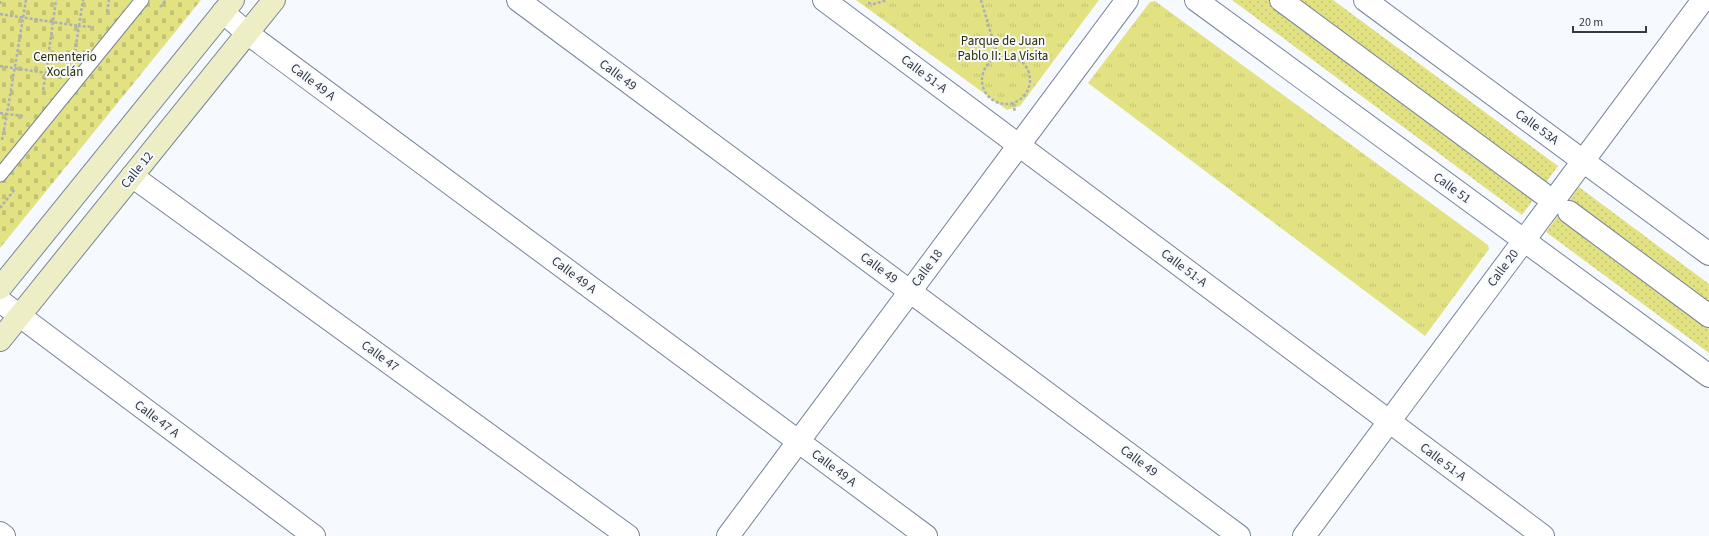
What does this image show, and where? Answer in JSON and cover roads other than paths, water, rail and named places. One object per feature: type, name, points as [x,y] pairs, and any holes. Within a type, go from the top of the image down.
[{"type":"street","name":"Calle 12","points":[[0,340],[274,0]]},
{"type":"street","name":"Calle 49","points":[[518,0],[1239,536]]},
{"type":"street","name":"Calle 51-A","points":[[824,0],[1543,536]]},
{"type":"street","name":"Calle 18","points":[[728,536],[1127,0]]},
{"type":"street","name":"Calle 51","points":[[1196,0],[1709,376]]},
{"type":"street","points":[[1281,0],[1542,193]]},
{"type":"street","name":"Calle 53A","points":[[1365,0],[1709,254]]},
{"type":"street","name":"Calle 20","points":[[1304,536],[1702,0]]},
{"type":"street","name":"Calle 49 A","points":[[228,6],[247,33],[926,536]]},
{"type":"street","points":[[0,288],[228,6]]},
{"type":"street","name":"Calle 47","points":[[132,176],[628,536]]},
{"type":"street","points":[[1568,212],[1709,316]]},
{"type":"street","name":"Calle 47 A","points":[[0,301],[314,536]]},
{"type":"street","points":[[0,533],[4,536]]},
{"type":"lane","points":[[0,175],[142,0]]},
{"type":"park label","name":"Parque de Juan Pablo II: La Visita","points":[[1003,48]]},
{"type":"park label","name":"Cementerio Xoclán","points":[[65,64]]}]
